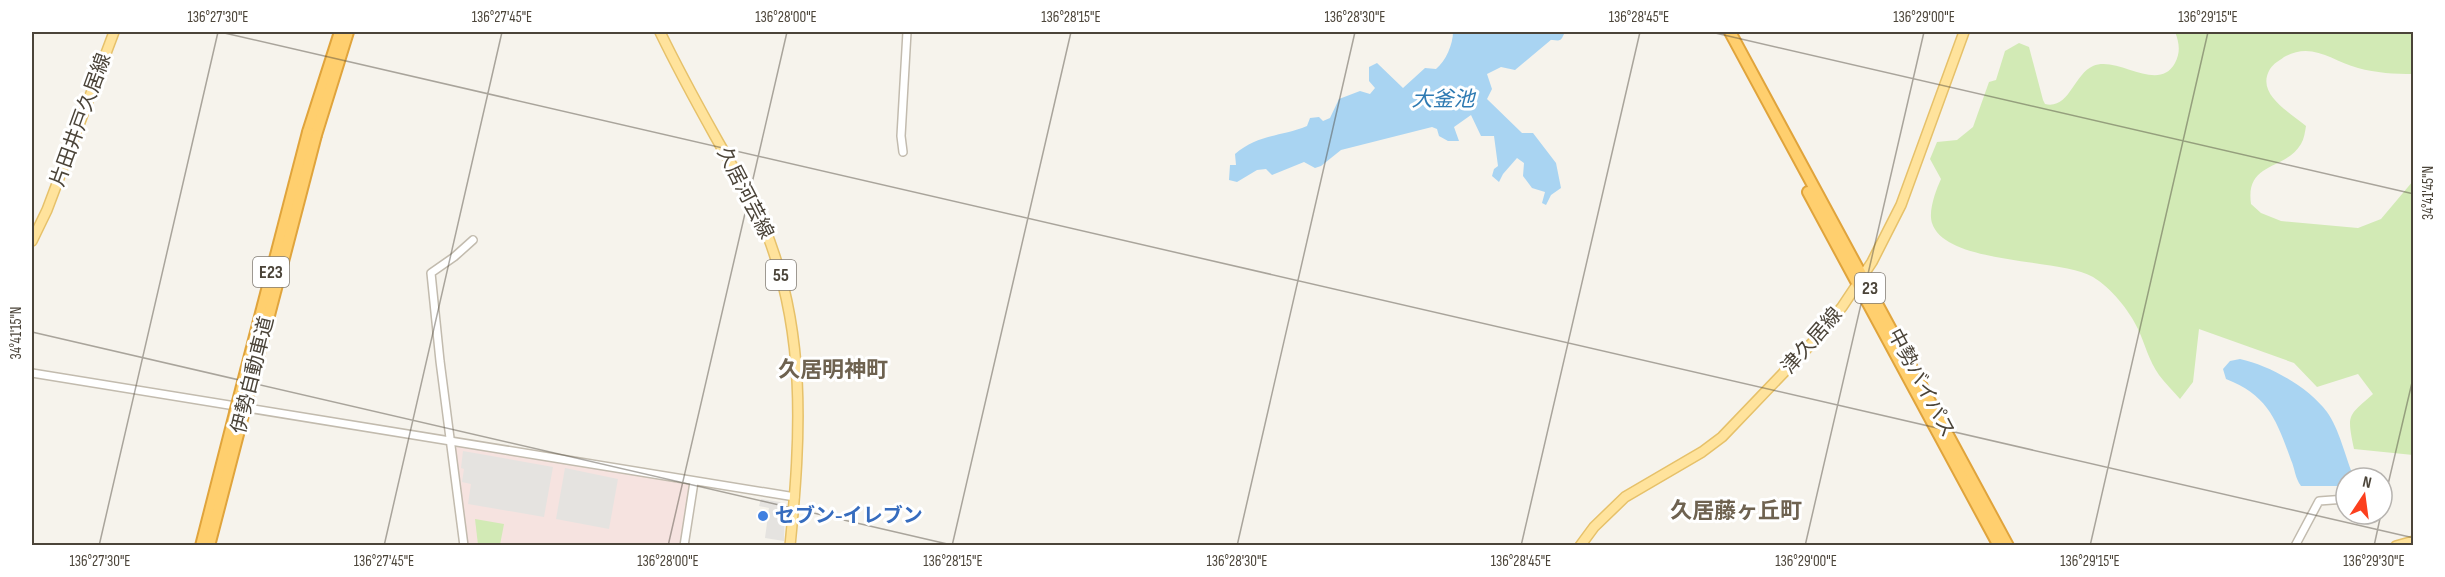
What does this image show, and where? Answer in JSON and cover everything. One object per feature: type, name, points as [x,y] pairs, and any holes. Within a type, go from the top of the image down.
[{"type":"highway","name":"伊勢自動車道","points":[[211,546],[215,509],[312,133],[338,49],[340,32]]},
{"type":"highway","name":"伊勢自動車道","points":[[338,49],[348,32]]},
{"type":"highway","name":"中勢バイパス","points":[[1728,32],[1861,280],[2008,546]]},
{"type":"highway","name":"中勢バイパス","points":[[1861,280],[1999,546]]},
{"type":"highway","points":[[199,546],[204,520],[215,509]]},
{"type":"main road","name":"片田井戸久居線","points":[[32,241],[47,210],[114,32]]},
{"type":"main road","name":"久居河芸線","points":[[660,32],[753,202],[774,252],[784,286],[797,364],[799,407],[795,497],[790,546]]},
{"type":"main road","name":"津久居線","points":[[1580,546],[1594,527],[1625,497],[1702,452],[1722,437],[1813,342],[1861,280],[1886,239],[1901,205],[1964,32]]},
{"type":"main road","points":[[2396,546],[2414,542]]},
{"type":"street","points":[[903,152],[901,135],[907,32]]},
{"type":"street","points":[[464,546],[431,273],[454,257],[472,240]]},
{"type":"street","points":[[32,373],[795,497]]},
{"type":"street","points":[[684,546],[694,482]]},
{"type":"street","points":[[2295,546],[2319,501],[2334,500]]},
{"type":"shaded area","points":[[452,443],[694,482],[684,545],[465,545]]},
{"type":"shaded area","points":[[463,451],[553,467],[544,517],[468,504],[471,484],[462,482]]},
{"type":"shaded area","points":[[565,468],[618,479],[609,529],[556,519]]},
{"type":"shaded area","points":[[761,499],[780,502],[785,509],[784,541],[765,538],[769,508],[759,506]]},
{"type":"green space","points":[[2175,32],[2413,32],[2413,74],[2365,70],[2322,54],[2304,51],[2284,57],[2273,65],[2267,78],[2267,86],[2271,94],[2276,102],[2306,126],[2302,142],[2294,153],[2260,173],[2254,180],[2251,204],[2261,213],[2281,221],[2358,228],[2381,219],[2413,181],[2413,455],[2354,449],[2350,429],[2351,417],[2358,407],[2373,394],[2358,374],[2317,387],[2294,363],[2199,329],[2193,382],[2180,399],[2156,370],[2130,314],[2113,293],[2093,277],[2056,266],[1980,254],[1941,237],[1932,223],[1932,207],[1941,179],[1930,159],[1937,142],[1957,140],[1973,127],[1989,82],[1996,80],[2005,51],[2019,43],[2029,47],[2043,100],[2045,104],[2053,104],[2066,97],[2086,70],[2093,66],[2114,65],[2148,75],[2168,72],[2175,63],[2179,51]]},
{"type":"green space","points":[[475,519],[504,524],[500,545],[478,545]]},
{"type":"water","name":"大釜池","points":[[1453,32],[1552,32],[1552,39],[1515,70],[1501,67],[1487,74],[1492,89],[1487,99],[1522,133],[1533,133],[1556,163],[1561,188],[1551,195],[1546,205],[1542,203],[1545,192],[1532,188],[1523,176],[1524,163],[1517,158],[1499,182],[1492,176],[1494,169],[1498,166],[1494,136],[1481,136],[1471,115],[1454,127],[1459,141],[1448,141],[1439,136],[1437,129],[1432,127],[1341,150],[1315,168],[1304,162],[1272,175],[1266,169],[1257,170],[1237,182],[1229,180],[1230,165],[1236,165],[1235,154],[1252,143],[1307,126],[1310,118],[1319,117],[1323,121],[1330,118],[1339,99],[1360,91],[1370,94],[1375,88],[1369,81],[1369,67],[1377,63],[1403,88],[1425,68],[1436,69],[1448,52]]},
{"type":"water","points":[[2240,359],[2276,372],[2310,394],[2327,412],[2339,435],[2350,466],[2334,466],[2334,486],[2301,486],[2281,433],[2269,411],[2252,393],[2226,379],[2223,369],[2230,361]]},
{"type":"waterway","name":"大釜池","points":[[1520,32],[1558,36],[1560,32]]},
{"type":"place","name":"セブン-イレブン","points":[[763,516]]},
{"type":"district","name":"久居明神町","points":[[833,370]]},
{"type":"district","name":"久居藤ヶ丘町","points":[[1736,511]]}]
